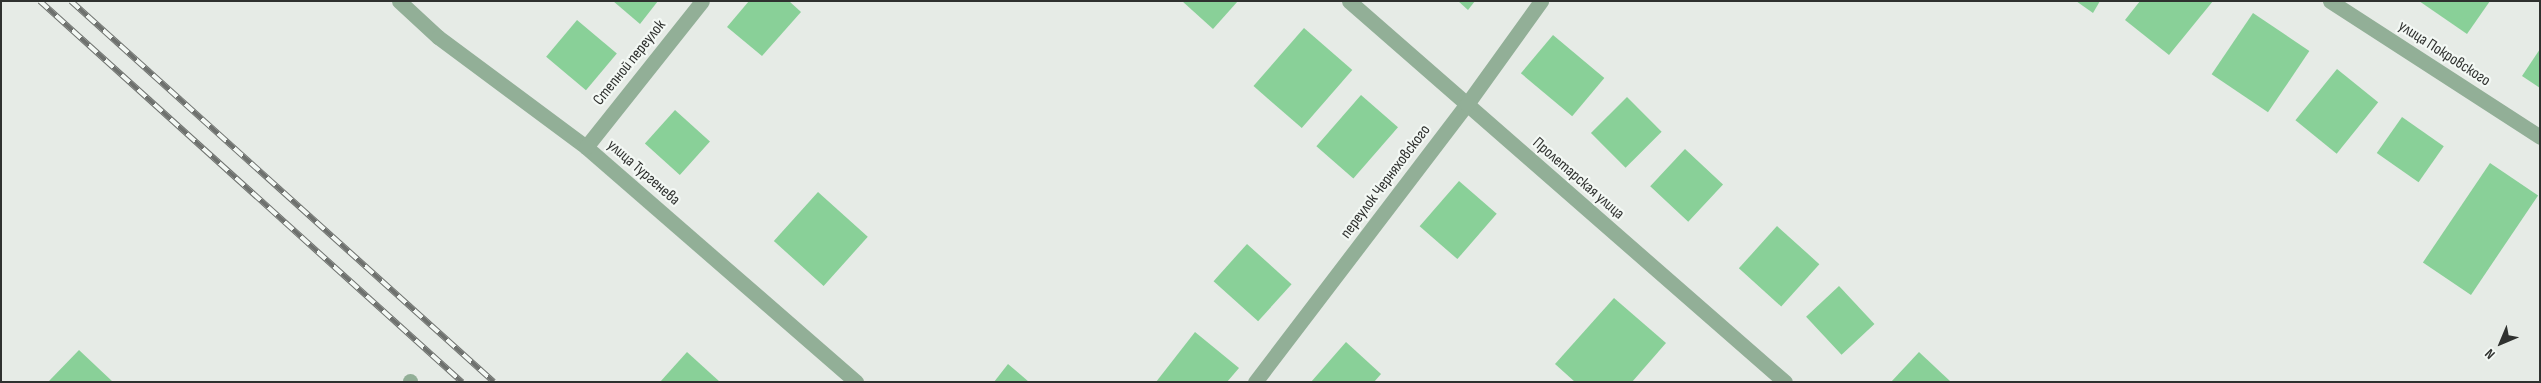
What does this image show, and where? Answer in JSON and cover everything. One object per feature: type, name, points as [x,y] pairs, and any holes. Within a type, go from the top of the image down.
[{"type":"street","name":"улица Тургенева","points":[[399,1],[438,37],[586,147],[856,382]]},
{"type":"street","name":"Степной переулок","points":[[586,147],[702,1]]},
{"type":"street","name":"Пролетарская улица","points":[[1348,1],[1785,382]]},
{"type":"street","name":"переулок Черняховского","points":[[1255,382],[1468,104],[1541,1]]},
{"type":"street","name":"улица Покровского","points":[[2330,1],[2540,137]]},
{"type":"building","points":[[613,1],[658,1],[640,24]]},
{"type":"building","points":[[749,1],[789,1],[801,12],[762,56],[727,27]]},
{"type":"building","points":[[1182,1],[1238,1],[1213,29]]},
{"type":"building","points":[[1458,1],[1475,1],[1468,10]]},
{"type":"building","points":[[2076,1],[2100,1],[2093,13]]},
{"type":"building","points":[[2140,1],[2213,1],[2169,55],[2125,20]]},
{"type":"building","points":[[2419,1],[2490,1],[2467,34]]},
{"type":"building","points":[[2253,13],[2309,51],[2268,112],[2212,74]]},
{"type":"building","points":[[577,20],[617,53],[586,90],[546,57]]},
{"type":"building","points":[[1304,28],[1352,70],[1302,128],[1253,86]]},
{"type":"building","points":[[1553,35],[1604,78],[1572,116],[1521,73]]},
{"type":"building","points":[[2540,49],[2540,88],[2522,76]]},
{"type":"building","points":[[2337,69],[2378,102],[2337,154],[2295,120]]},
{"type":"building","points":[[1361,95],[1398,127],[1353,178],[1316,146]]},
{"type":"building","points":[[1627,97],[1662,132],[1626,168],[1591,133]]},
{"type":"building","points":[[675,110],[710,141],[680,175],[645,143]]},
{"type":"building","points":[[2402,117],[2444,146],[2419,182],[2377,153]]},
{"type":"building","points":[[1685,149],[1723,184],[1688,222],[1650,186]]},
{"type":"building","points":[[2490,163],[2538,195],[2471,295],[2423,262]]},
{"type":"building","points":[[1459,181],[1497,214],[1457,259],[1420,226]]},
{"type":"building","points":[[818,192],[868,237],[824,286],[774,241]]},
{"type":"building","points":[[1777,226],[1819,264],[1781,306],[1739,268]]},
{"type":"building","points":[[1247,244],[1292,284],[1258,321],[1214,281]]},
{"type":"building","points":[[1839,286],[1874,324],[1842,355],[1806,317]]},
{"type":"building","points":[[1614,298],[1666,343],[1632,382],[1575,382],[1555,364]]},
{"type":"building","points":[[1195,332],[1239,368],[1227,382],[1156,382]]},
{"type":"building","points":[[1346,342],[1381,374],[1374,382],[1311,382]]},
{"type":"building","points":[[79,350],[113,382],[48,382]]},
{"type":"building","points":[[687,352],[720,382],[660,382]]},
{"type":"building","points":[[1919,352],[1951,382],[1891,382]]},
{"type":"building","points":[[1008,364],[1029,382],[994,382]]},
{"type":"railway","points":[[40,1],[462,382]]},
{"type":"railway","points":[[71,1],[494,382]]}]
